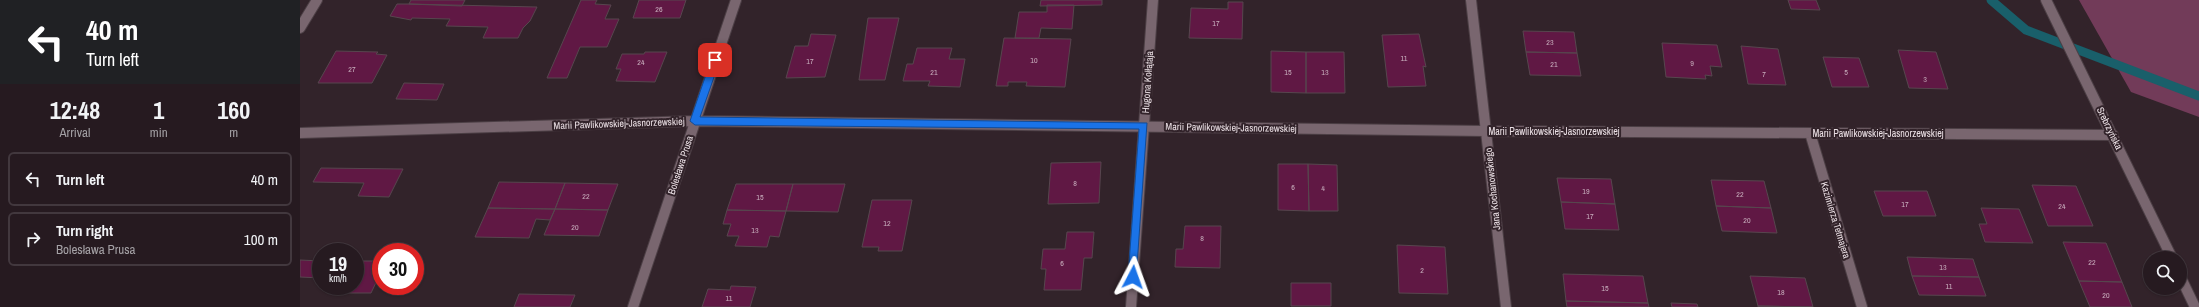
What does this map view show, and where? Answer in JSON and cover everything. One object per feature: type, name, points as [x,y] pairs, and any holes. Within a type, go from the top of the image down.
[{"type":"street","points":[[300,28],[316,0]]},
{"type":"street","name":"Bolesława Prusa","points":[[633,307],[736,0]]},
{"type":"street","name":"Hugona Kołłątaja","points":[[1131,307],[1153,0]]},
{"type":"street","name":"Jana Kochanowskiego","points":[[1471,0],[1506,307]]},
{"type":"street","name":"Srebrzyńska","points":[[2046,0],[2169,251]]},
{"type":"street","name":"Marii Pawlikowskiej-Jasnorzewskiej","points":[[300,133],[695,121],[1144,125],[1486,131],[2113,135]]},
{"type":"street","name":"Kazimierza Tetmajera","points":[[1810,133],[1862,307]]},
{"type":"street","points":[[2187,290],[2195,307]]},
{"type":"shaded area","points":[[2079,0],[2199,0],[2199,117],[2131,92]]},
{"type":"building","points":[[411,0],[465,0],[462,6],[409,4]]},
{"type":"building","points":[[581,0],[597,0],[595,4],[611,5],[605,19],[619,19],[607,47],[580,47],[567,78],[547,78]]},
{"type":"building","points":[[639,0],[686,0],[680,18],[633,18]]},
{"type":"building","points":[[1041,0],[1102,0],[1102,5],[1040,6]]},
{"type":"building","points":[[1788,0],[1816,0],[1820,10],[1791,9]]},
{"type":"building","points":[[1228,2],[1243,2],[1242,39],[1189,38],[1191,8],[1228,9]]},
{"type":"building","points":[[397,4],[537,7],[530,21],[523,28],[518,38],[483,38],[488,27],[446,26],[450,19],[412,18],[411,20],[390,16]]},
{"type":"building","points":[[1047,5],[1074,5],[1072,29],[1041,28],[1039,38],[1015,38],[1019,12],[1047,12]]},
{"type":"building","points":[[868,18],[899,18],[885,80],[859,80]]},
{"type":"building","points":[[1523,31],[1574,32],[1577,53],[1526,52]]},
{"type":"building","points":[[811,34],[836,35],[825,77],[786,78],[795,46],[808,46]]},
{"type":"building","points":[[1419,34],[1426,67],[1423,66],[1426,86],[1388,87],[1382,35]]},
{"type":"building","points":[[1004,38],[1071,39],[1065,87],[1026,86],[1027,82],[1008,82],[1008,86],[996,86]]},
{"type":"building","points":[[1662,43],[1717,45],[1722,67],[1710,66],[1712,76],[1705,75],[1706,79],[1666,77]]},
{"type":"building","points":[[1741,46],[1778,49],[1786,85],[1748,84]]},
{"type":"building","points":[[917,48],[952,48],[949,59],[965,59],[960,87],[928,86],[930,81],[903,81],[907,64],[913,64]]},
{"type":"building","points":[[1898,50],[1936,52],[1948,89],[1909,88]]},
{"type":"building","points":[[336,51],[378,52],[376,54],[387,55],[372,83],[318,83]]},
{"type":"building","points":[[1271,51],[1306,52],[1306,93],[1271,92]]},
{"type":"building","points":[[645,52],[667,52],[655,82],[616,81],[621,69],[616,69],[622,54],[644,54]]},
{"type":"building","points":[[1306,52],[1344,52],[1345,93],[1306,93]]},
{"type":"building","points":[[1526,52],[1577,53],[1581,76],[1530,75]]},
{"type":"building","points":[[1823,57],[1859,58],[1869,87],[1832,87]]},
{"type":"building","points":[[404,83],[444,84],[437,100],[396,99]]},
{"type":"building","points":[[1101,162],[1099,203],[1048,204],[1051,163]]},
{"type":"building","points":[[1278,164],[1308,164],[1309,211],[1278,210]]},
{"type":"building","points":[[1308,164],[1337,165],[1338,211],[1309,211]]},
{"type":"building","points":[[321,168],[403,169],[389,197],[358,196],[364,183],[313,182]]},
{"type":"building","points":[[1557,178],[1611,179],[1615,204],[1561,202]]},
{"type":"building","points":[[1711,180],[1764,181],[1771,208],[1716,206]]},
{"type":"building","points":[[499,182],[565,183],[555,209],[488,208]]},
{"type":"building","points":[[565,183],[618,184],[608,210],[555,209]]},
{"type":"building","points":[[736,184],[793,184],[786,211],[727,210]]},
{"type":"building","points":[[793,184],[845,184],[838,212],[786,211]]},
{"type":"building","points":[[2032,185],[2076,186],[2093,226],[2048,226]]},
{"type":"building","points":[[1874,191],[1927,191],[1936,216],[1883,216]]},
{"type":"building","points":[[872,200],[912,200],[902,251],[878,251],[879,247],[862,247]]},
{"type":"building","points":[[1561,202],[1615,204],[1619,230],[1565,229]]},
{"type":"building","points":[[1716,206],[1771,208],[1777,233],[1722,231]]},
{"type":"building","points":[[488,208],[555,209],[550,220],[536,219],[529,238],[475,237]]},
{"type":"building","points":[[1981,208],[2019,209],[2033,243],[1985,242],[1979,224],[1987,224]]},
{"type":"building","points":[[555,209],[608,210],[599,236],[544,235]]},
{"type":"building","points":[[727,210],[786,211],[779,237],[770,236],[767,247],[735,246],[739,236],[727,236],[731,224],[723,224]]},
{"type":"building","points":[[1185,226],[1221,226],[1220,268],[1175,267],[1176,249],[1183,249]]},
{"type":"building","points":[[1067,232],[1094,232],[1092,258],[1084,258],[1081,290],[1044,290],[1046,269],[1041,269],[1043,249],[1065,249]]},
{"type":"building","points":[[2063,242],[2106,243],[2122,282],[2079,281]]},
{"type":"building","points":[[1397,245],[1445,247],[1448,294],[1399,293]]},
{"type":"building","points":[[1907,257],[1973,259],[1979,277],[1912,276]]},
{"type":"building","points":[[300,260],[312,261],[312,278],[300,277]]},
{"type":"building","points":[[364,261],[372,261],[371,293],[364,293]]},
{"type":"building","points":[[1563,274],[1643,276],[1648,303],[1566,301]]},
{"type":"building","points":[[1750,276],[1805,278],[1813,307],[1758,306]]},
{"type":"building","points":[[1912,276],[1979,277],[1986,296],[1919,295]]},
{"type":"building","points":[[2079,281],[2122,282],[2132,307],[2090,307]]},
{"type":"building","points":[[1291,283],[1331,283],[1331,306],[1291,306]]},
{"type":"building","points":[[731,286],[756,287],[750,307],[702,307],[708,289],[730,290]]},
{"type":"building","points":[[519,294],[575,295],[570,307],[514,307]]},
{"type":"building","points":[[1566,301],[1648,303],[1649,307],[1567,307]]},
{"type":"building","points":[[1671,303],[1697,304],[1698,307],[1672,307]]},
{"type":"building","points":[[1758,306],[1813,307],[1758,307]]},
{"type":"waterway","points":[[1991,0],[2026,30],[2199,96]]},
{"type":"route","points":[[715,60],[695,121],[1144,125],[1133,277]]}]
